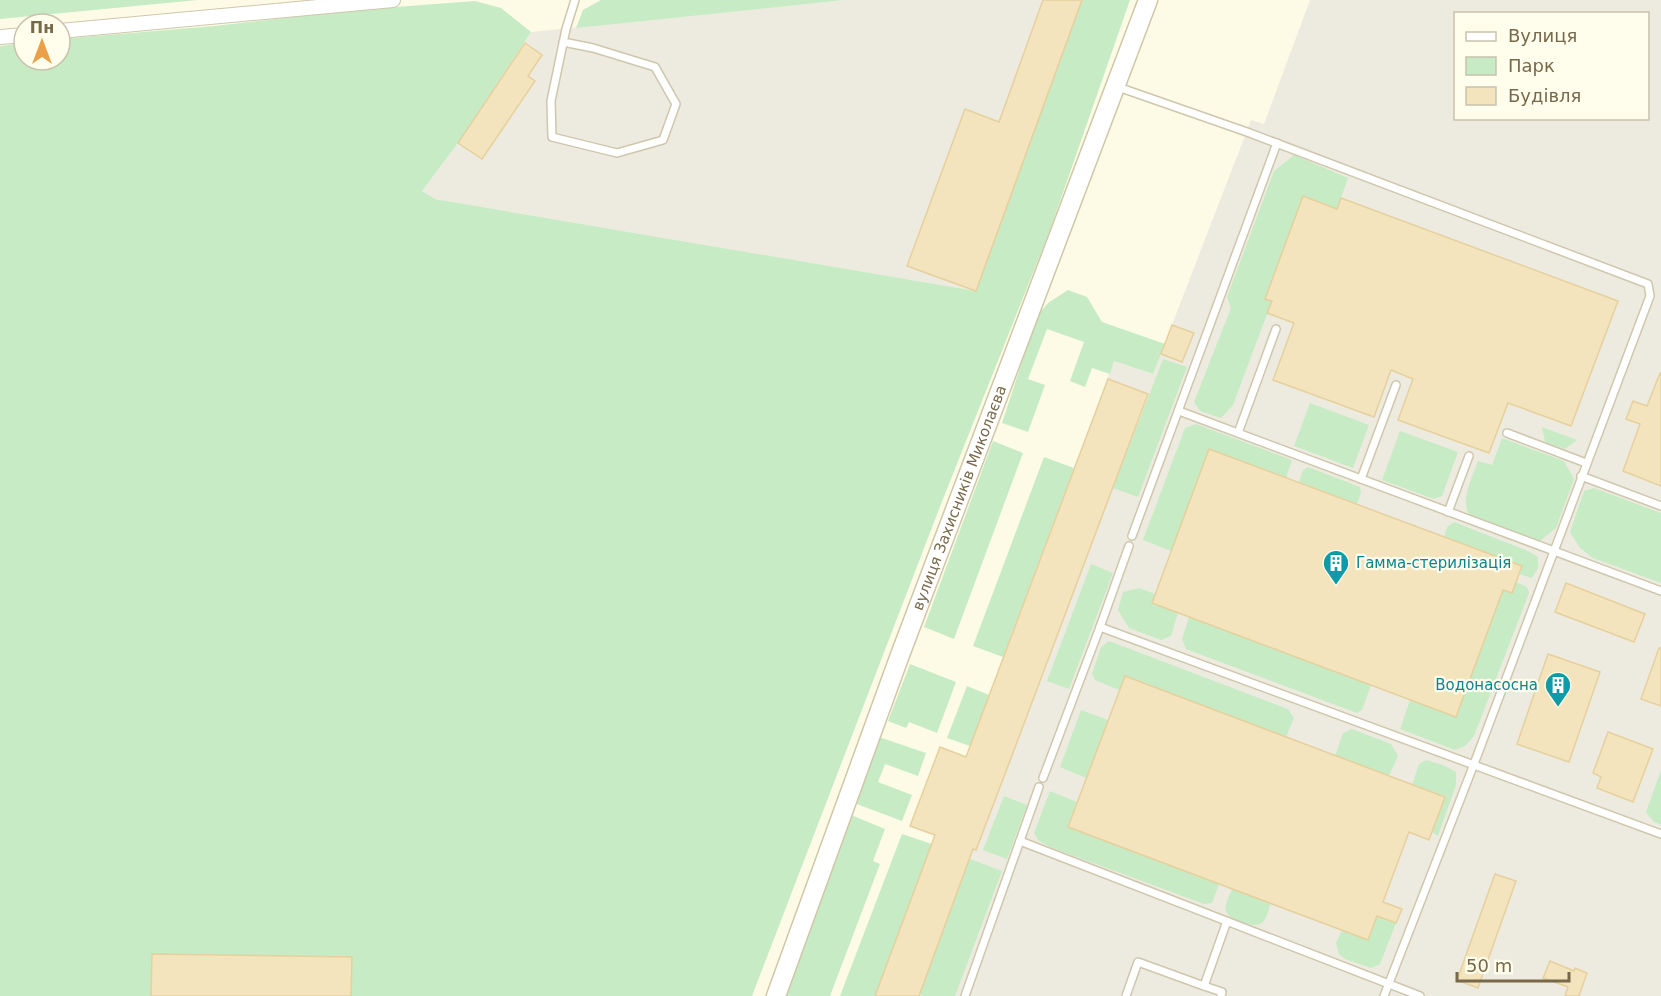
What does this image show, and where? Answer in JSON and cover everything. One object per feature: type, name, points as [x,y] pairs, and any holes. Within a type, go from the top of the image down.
[{"type":"street","points":[[72,30],[393,0]]},
{"type":"street","name":"вулиця Захисників Миколаєва","points":[[776,996],[900,655],[1148,0]]},
{"type":"lane","points":[[563,42],[592,48],[655,67],[676,104],[663,140],[616,153],[552,137],[551,101],[563,42],[575,0]]},
{"type":"lane","points":[[1116,87],[1277,143],[1648,284],[1650,296],[1384,996]]},
{"type":"lane","points":[[1132,536],[1277,143]]},
{"type":"lane","points":[[1238,433],[1276,329]]},
{"type":"lane","points":[[1361,479],[1396,385]]},
{"type":"lane","points":[[1179,411],[1661,591]]},
{"type":"lane","points":[[1507,433],[1587,463]]},
{"type":"lane","points":[[1448,512],[1469,456]]},
{"type":"lane","points":[[1581,476],[1661,506]]},
{"type":"lane","points":[[1043,778],[1129,546]]},
{"type":"lane","points":[[1100,627],[1661,834]]},
{"type":"lane","points":[[965,996],[1039,787]]},
{"type":"lane","points":[[1020,841],[1420,996]]},
{"type":"lane","points":[[1204,986],[1227,921]]},
{"type":"lane","points":[[1126,996],[1138,962],[1222,992],[1221,996]]},
{"type":"shaded area","points":[[845,0],[1082,0],[976,291],[435,199],[422,191],[458,143],[531,32]]},
{"type":"shaded area","points":[[1310,0],[1661,0],[1661,996],[875,996],[935,836],[910,826],[940,747],[966,756],[1114,361],[1153,374],[1251,120],[1264,124]]},
{"type":"green space","points":[[0,0],[198,0],[72,12],[12,12],[12,18],[0,19]]},
{"type":"green space","points":[[601,0],[845,0],[576,28],[583,10]]},
{"type":"green space","points":[[1082,0],[1130,0],[1050,230],[941,504],[752,996],[351,996],[352,957],[152,954],[151,996],[0,996],[0,46],[12,44],[12,72],[72,72],[72,38],[214,26],[355,10],[475,1],[501,8],[531,32],[458,143],[422,191],[435,199],[976,291]]},
{"type":"green space","points":[[1294,155],[1348,178],[1337,209],[1304,196],[1266,299],[1272,301],[1233,405],[1221,418],[1200,411],[1194,402],[1231,308],[1227,297],[1274,171]]},
{"type":"green space","points":[[1068,290],[1087,297],[1102,322],[1165,344],[1153,374],[1114,361],[1110,374],[1092,368],[1085,387],[1070,381],[1084,342],[1047,329],[1028,379],[1045,385],[1028,432],[1002,423],[1037,316],[1048,303]]},
{"type":"green space","points":[[1163,359],[1187,367],[1138,497],[1113,488]]},
{"type":"green space","points":[[1310,403],[1369,425],[1353,468],[1294,446]]},
{"type":"green space","points":[[1196,424],[1292,460],[1286,478],[1209,449],[1171,551],[1143,540],[1185,428]]},
{"type":"green space","points":[[1542,427],[1577,440],[1565,449],[1545,442]]},
{"type":"green space","points":[[1400,431],[1458,452],[1442,496],[1434,499],[1382,480]]},
{"type":"green space","points":[[1502,438],[1564,461],[1574,479],[1556,528],[1540,541],[1470,516],[1467,510],[1466,496],[1478,461],[1492,465]]},
{"type":"green space","points":[[993,441],[1023,453],[954,639],[924,627]]},
{"type":"green space","points":[[1044,457],[1074,468],[1003,657],[973,646]]},
{"type":"green space","points":[[1308,467],[1360,487],[1361,493],[1357,504],[1299,482],[1303,470]]},
{"type":"green space","points":[[1594,488],[1661,513],[1661,583],[1593,558],[1580,548],[1570,532],[1584,491]]},
{"type":"green space","points":[[1454,522],[1538,557],[1538,568],[1532,578],[1519,574],[1522,566],[1444,537],[1447,527]]},
{"type":"green space","points":[[1091,564],[1113,573],[1069,689],[1047,681]]},
{"type":"green space","points":[[1516,582],[1527,587],[1529,593],[1474,736],[1465,746],[1455,750],[1400,729],[1410,700],[1456,716],[1503,590],[1512,593]]},
{"type":"green space","points":[[1139,588],[1155,594],[1152,603],[1178,613],[1171,636],[1161,640],[1129,628],[1118,610],[1123,592]]},
{"type":"green space","points":[[1189,617],[1371,685],[1362,710],[1357,713],[1186,649],[1182,639]]},
{"type":"green space","points":[[1109,641],[1288,709],[1294,718],[1286,737],[1125,677],[1119,690],[1095,680],[1092,674],[1101,647]]},
{"type":"green space","points":[[910,664],[956,682],[937,733],[909,722],[906,728],[888,721]]},
{"type":"green space","points":[[967,686],[989,695],[970,746],[947,738]]},
{"type":"green space","points":[[1081,710],[1108,720],[1086,778],[1060,767]]},
{"type":"green space","points":[[1352,729],[1391,744],[1398,756],[1389,776],[1335,756],[1343,733]]},
{"type":"green space","points":[[879,737],[926,753],[918,776],[885,764],[878,782],[912,795],[902,821],[854,803]]},
{"type":"green space","points":[[1426,760],[1456,772],[1456,785],[1438,836],[1432,832],[1445,797],[1412,785],[1419,764]]},
{"type":"green space","points":[[1661,770],[1661,825],[1654,822],[1646,812]]},
{"type":"green space","points":[[1050,791],[1077,802],[1068,827],[1219,884],[1212,903],[1204,904],[1050,847],[1038,840],[1034,833]]},
{"type":"green space","points":[[1004,796],[1027,805],[1007,859],[983,850]]},
{"type":"green space","points":[[851,815],[885,829],[873,861],[880,864],[830,996],[784,996]]},
{"type":"green space","points":[[902,834],[932,844],[875,996],[840,996]]},
{"type":"green space","points":[[970,859],[1002,871],[955,996],[923,996],[919,994]]},
{"type":"green space","points":[[1232,889],[1271,903],[1262,923],[1247,924],[1228,914],[1226,905]]},
{"type":"green space","points":[[1377,916],[1396,923],[1380,964],[1371,968],[1345,959],[1339,954],[1336,943],[1342,930],[1368,940]]},
{"type":"building","points":[[1043,0],[1082,0],[976,291],[907,266],[965,109],[999,122]]},
{"type":"building","points":[[525,43],[542,55],[528,76],[535,81],[482,159],[458,143]]},
{"type":"building","points":[[1303,196],[1337,209],[1341,198],[1618,301],[1571,426],[1508,403],[1489,453],[1398,420],[1413,379],[1391,370],[1374,417],[1273,380],[1294,323],[1267,313],[1272,301],[1265,299]]},
{"type":"building","points":[[1172,325],[1194,333],[1182,362],[1161,354]]},
{"type":"building","points":[[1660,373],[1661,486],[1623,471],[1640,424],[1626,419],[1633,401],[1647,406]]},
{"type":"building","points":[[1108,379],[1148,394],[1005,774],[976,850],[973,849],[919,996],[875,996],[935,835],[910,826],[940,747],[966,757]]},
{"type":"building","name":"Гамма-стерилізація","points":[[1209,449],[1522,566],[1512,593],[1503,590],[1456,717],[1152,603]]},
{"type":"building","points":[[1566,583],[1645,614],[1634,642],[1555,612]]},
{"type":"building","points":[[1659,648],[1661,648],[1661,706],[1641,699]]},
{"type":"building","name":"Водонасосна","points":[[1548,654],[1600,672],[1569,762],[1517,744]]},
{"type":"building","points":[[1125,676],[1445,797],[1429,840],[1409,832],[1383,902],[1402,909],[1396,923],[1377,916],[1368,940],[1068,827]]},
{"type":"building","points":[[1608,732],[1653,749],[1633,802],[1597,788],[1601,777],[1593,773]]},
{"type":"building","points":[[1495,874],[1516,881],[1478,988],[1457,980]]},
{"type":"building","points":[[152,954],[352,957],[351,996],[151,996]]},
{"type":"building","points":[[1550,961],[1574,971],[1575,968],[1587,973],[1579,996],[1565,996],[1568,987],[1543,978]]},
{"type":"place","name":"Гамма-стерилізація","points":[[1336,586]]},
{"type":"place","name":"Водонасосна","points":[[1558,708]]}]
